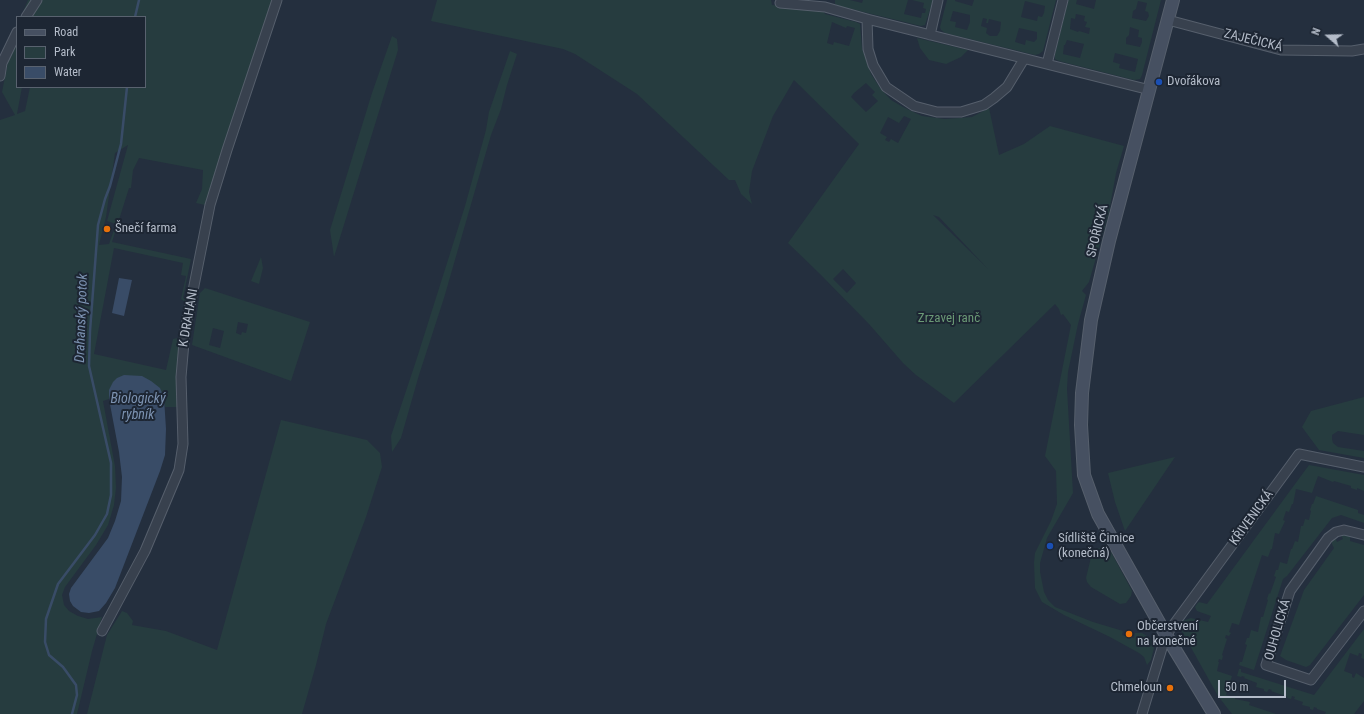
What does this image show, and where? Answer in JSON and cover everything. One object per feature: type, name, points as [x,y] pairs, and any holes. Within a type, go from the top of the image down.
[{"type":"street","points":[[27,16],[37,0]]},
{"type":"street","name":"K DRAHANI","points":[[102,631],[143,556],[179,470],[183,444],[181,377],[185,331],[210,205],[277,0]]},
{"type":"street","points":[[930,35],[938,0]]},
{"type":"street","points":[[1047,64],[1062,0]]},
{"type":"street","name":"SPOŘICKÁ","points":[[1174,0],[1109,241],[1091,320],[1082,393],[1081,425],[1084,474],[1098,514],[1166,635],[1214,714]]},
{"type":"street","points":[[780,3],[826,3],[867,19],[1150,90]]},
{"type":"street","points":[[867,19],[868,49],[873,65],[886,87],[914,106],[937,112],[961,112],[984,105],[1007,87],[1024,59]]},
{"type":"street","name":"ZAJEČICKÁ","points":[[1168,20],[1281,50],[1352,51],[1364,49]]},
{"type":"street","points":[[0,76],[2,63],[16,34]]},
{"type":"street","name":"KŘIVENICKÁ","points":[[1166,635],[1299,454],[1364,467]]},
{"type":"street","name":"OUHOLICKÁ","points":[[1364,535],[1344,530],[1336,532],[1328,538],[1290,590],[1266,665],[1311,680],[1364,611]]},
{"type":"street","points":[[1142,714],[1166,635]]},
{"type":"green space","points":[[28,0],[273,0],[205,205],[196,203],[202,189],[203,170],[139,158],[133,170],[131,188],[129,188],[112,242],[191,259],[183,298],[188,301],[178,407],[165,407],[164,398],[109,390],[109,399],[103,401],[115,466],[116,488],[114,505],[108,525],[96,545],[65,587],[62,595],[64,605],[69,611],[78,616],[88,619],[102,617],[77,714],[0,714],[0,120],[15,115],[2,92],[13,36],[4,54],[16,28],[16,88],[22,88],[17,114],[25,111],[30,88],[146,88],[146,16],[21,16]],"holes":[[[128,145],[107,221],[116,224],[109,244],[99,245],[106,217],[115,153]],[[114,248],[183,263],[181,275],[186,276],[181,299],[185,302],[186,306],[180,335],[178,338],[173,339],[166,370],[94,354]]]},
{"type":"green space","name":"Zrzavej ranč","points":[[437,0],[771,0],[772,5],[822,7],[825,14],[860,24],[862,48],[871,74],[880,88],[891,100],[922,116],[945,119],[972,117],[989,108],[999,155],[1024,144],[1050,126],[1124,146],[1116,173],[1109,212],[1089,282],[1082,291],[1086,295],[1068,372],[1067,389],[1073,493],[1047,538],[1040,563],[1040,572],[1044,592],[1048,600],[1055,607],[1093,622],[1123,631],[1122,635],[1134,638],[1135,633],[1142,633],[1149,637],[1154,648],[1151,660],[1147,665],[1144,657],[1139,653],[1064,615],[1042,602],[1035,588],[1035,553],[1051,521],[1057,504],[1056,471],[1045,456],[1071,325],[1063,314],[1061,315],[1055,304],[954,403],[916,375],[903,363],[869,324],[788,243],[859,144],[794,80],[773,116],[752,171],[749,192],[752,204],[741,194],[735,180],[729,180],[637,94],[575,54],[563,49],[431,21]],"holes":[[[832,22],[846,28],[847,26],[855,28],[849,46],[834,42],[833,45],[827,43]],[[866,83],[875,92],[872,95],[878,101],[866,112],[851,97]],[[904,116],[911,119],[898,143],[891,139],[889,142],[885,140],[887,137],[880,133],[888,117],[899,123]],[[933,215],[939,217],[988,269]],[[843,269],[856,283],[847,293],[833,279]]]},
{"type":"green space","points":[[835,0],[850,0],[862,3],[863,0],[908,0],[904,14],[921,18],[922,13],[925,13],[926,9],[923,8],[924,3],[912,0],[933,0],[925,25],[921,26],[839,6],[835,4]]},
{"type":"green space","points":[[947,0],[955,0],[972,6],[974,0],[1056,0],[1043,51],[1035,55],[945,33],[940,27]],"holes":[[[1025,1],[1045,6],[1042,17],[1038,16],[1037,21],[1021,17]],[[953,11],[970,15],[970,22],[967,30],[955,27],[956,22],[950,21]],[[983,18],[987,19],[986,23],[988,23],[989,19],[1001,22],[1000,31],[997,36],[990,36],[986,33],[987,28],[981,26]],[[1019,28],[1037,32],[1037,39],[1034,42],[1026,40],[1025,45],[1015,42]]]},
{"type":"green space","points":[[1068,0],[1077,0],[1076,4],[1094,9],[1096,0],[1161,0],[1140,79],[1134,80],[1059,61],[1055,59]],"holes":[[[1138,1],[1147,3],[1145,11],[1148,12],[1149,16],[1146,21],[1132,18],[1133,11],[1136,9]],[[1076,14],[1085,16],[1084,21],[1087,22],[1085,27],[1090,28],[1089,34],[1070,29],[1071,18],[1075,19]],[[1130,27],[1139,30],[1138,37],[1142,38],[1140,47],[1126,44],[1126,38],[1129,35]],[[1067,40],[1084,44],[1080,58],[1063,54],[1064,45]],[[1115,53],[1138,59],[1135,72],[1119,68],[1120,64],[1113,62]]]},
{"type":"green space","points":[[392,36],[397,39],[398,50],[334,257],[330,230],[372,93]]},
{"type":"green space","points":[[917,38],[968,50],[961,57],[946,64],[929,60],[920,48]]},
{"type":"green space","points":[[510,51],[517,54],[501,109],[491,135],[444,298],[419,375],[401,438],[392,452],[391,436],[465,206],[486,130],[489,112]]},
{"type":"green space","points":[[261,257],[263,268],[259,284],[251,281]]},
{"type":"green space","points":[[205,288],[310,322],[291,381],[192,345],[200,293]],"holes":[[[238,322],[248,324],[246,333],[242,332],[241,335],[236,333]],[[213,328],[224,331],[220,348],[209,345]]]},
{"type":"green space","points":[[1364,397],[1364,435],[1338,431],[1332,435],[1332,439],[1333,443],[1338,447],[1364,451],[1364,458],[1319,450],[1302,427],[1311,411]]},
{"type":"green space","points":[[281,420],[367,440],[380,453],[382,467],[366,517],[326,624],[302,714],[87,714],[107,635],[122,611],[127,613],[133,621],[132,625],[166,631],[217,650]]},
{"type":"green space","points":[[1175,457],[1125,531],[1115,502],[1108,473]]},
{"type":"green space","points":[[1309,465],[1364,475],[1364,491],[1357,488],[1357,490],[1351,488],[1351,486],[1333,482],[1318,476],[1312,493],[1296,489],[1293,504],[1289,512],[1286,511],[1283,520],[1285,521],[1279,534],[1275,533],[1272,549],[1268,557],[1262,555],[1239,625],[1232,623],[1229,632],[1231,633],[1229,636],[1226,635],[1225,638],[1227,639],[1222,660],[1219,659],[1217,671],[1232,676],[1226,695],[1235,697],[1235,699],[1250,702],[1249,705],[1276,714],[1232,714],[1218,696],[1179,626],[1182,621],[1191,618],[1208,622],[1211,616],[1197,611],[1195,607],[1199,602],[1207,604]]},
{"type":"green space","points":[[1316,496],[1358,510],[1358,513],[1364,515],[1364,523],[1341,515],[1332,518],[1287,576],[1283,579],[1254,670],[1239,665],[1240,662],[1242,662],[1247,645],[1245,644],[1247,638],[1249,638],[1251,630],[1258,632],[1261,617],[1263,617],[1267,599],[1276,577],[1274,576],[1276,570],[1278,570],[1280,562],[1287,564],[1295,541],[1298,542],[1301,526],[1303,526],[1305,519],[1309,520],[1310,510]]},
{"type":"green space","points":[[1345,534],[1350,536],[1350,541],[1364,545],[1364,595],[1310,665],[1306,667],[1286,660],[1280,656],[1304,590],[1334,548],[1332,540],[1335,538],[1337,542],[1343,539],[1341,535]]},
{"type":"green space","points":[[1102,547],[1107,548],[1111,552],[1132,591],[1131,596],[1126,603],[1120,604],[1091,587],[1087,582],[1086,578],[1092,553],[1096,549]]},
{"type":"green space","points":[[1364,629],[1364,659],[1361,658],[1362,654],[1359,653],[1358,656],[1350,653],[1344,671],[1352,674],[1352,677],[1354,678],[1356,673],[1364,678],[1364,701],[1354,714],[1325,714],[1326,712],[1317,708],[1314,707],[1313,710],[1310,709],[1310,707],[1302,705],[1303,702],[1294,699],[1295,697],[1292,696],[1291,699],[1287,698],[1288,697],[1269,689],[1267,692],[1264,691],[1264,689],[1256,687],[1257,683],[1244,678],[1245,677],[1237,676],[1239,669],[1241,669],[1241,672],[1314,695]]},
{"type":"water","points":[[119,278],[132,280],[124,316],[112,313]]},
{"type":"water","name":"Biologický rybník","points":[[124,375],[142,376],[160,388],[164,398],[166,429],[165,455],[115,588],[99,611],[89,613],[81,612],[73,606],[70,601],[69,594],[71,588],[108,538],[121,501],[122,477],[109,399],[109,390],[117,378]]},
{"type":"waterway","name":"Drahanský potok","points":[[135,16],[139,0]]},
{"type":"waterway","name":"Drahanský potok","points":[[72,714],[77,695],[76,685],[63,667],[49,655],[45,642],[46,619],[58,584],[95,535],[107,514],[111,495],[111,463],[89,366],[90,331],[98,225],[121,144],[127,88]]},
{"type":"place","name":"Dvořákova","points":[[1159,82]]},
{"type":"place","name":"Šnečí farma","points":[[107,229]]},
{"type":"place","name":"Sídliště Čimice (konečná)","points":[[1050,546]]},
{"type":"place","name":"Občerstvení na konečné","points":[[1129,634]]},
{"type":"place","name":"Chmeloun","points":[[1170,688]]}]
